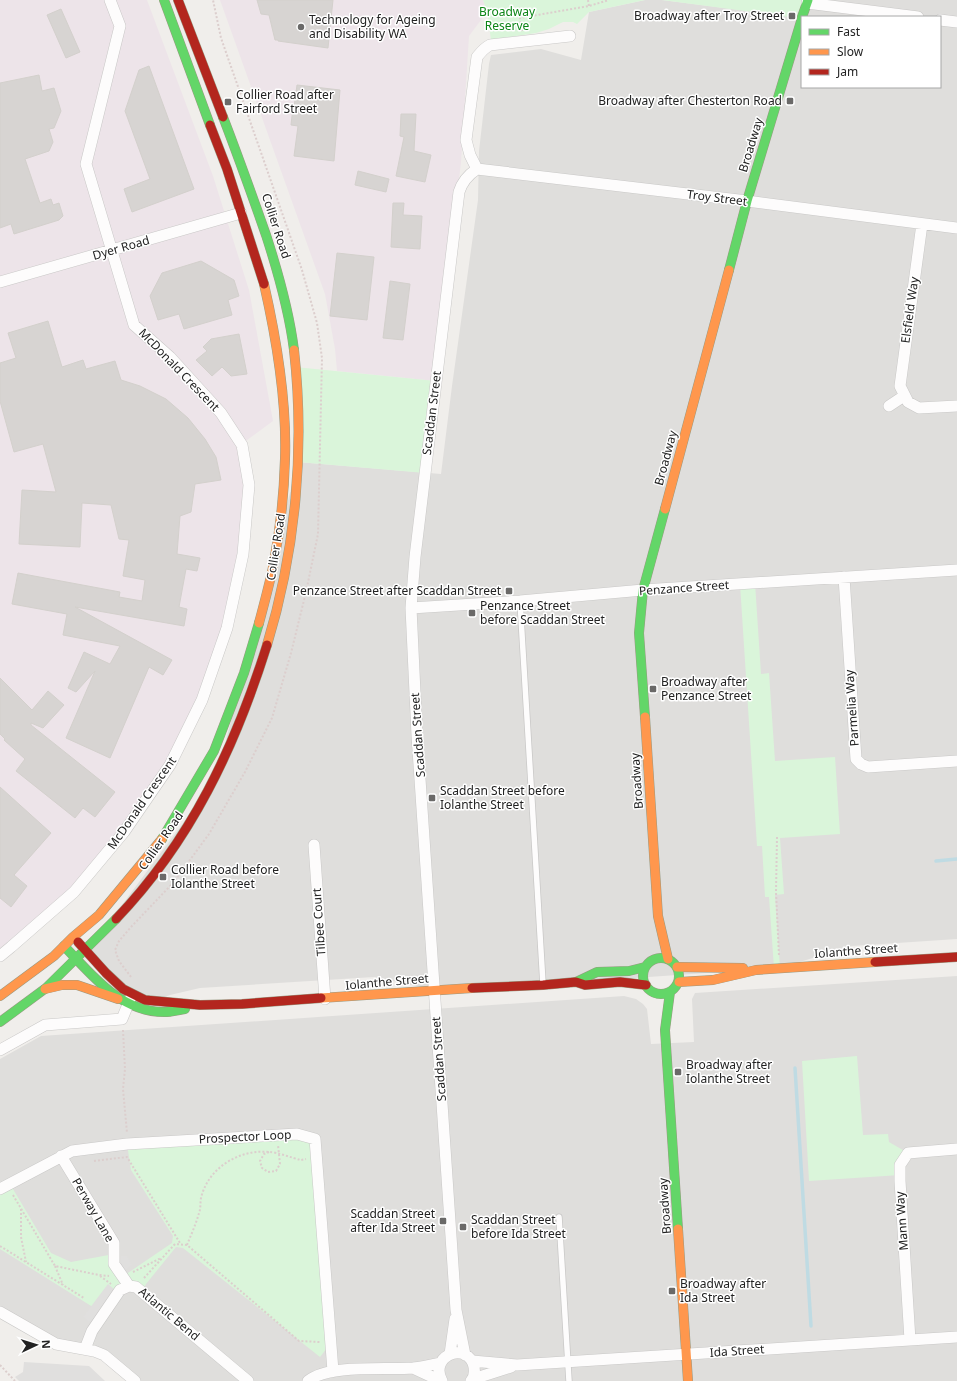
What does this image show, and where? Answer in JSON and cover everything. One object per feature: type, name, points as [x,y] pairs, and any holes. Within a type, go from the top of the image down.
[{"type":"street","name":"McDonald Crescent","points":[[0,956],[74,892],[124,832],[170,766],[202,700],[227,628],[243,554],[249,486],[242,445],[221,413],[170,357],[134,325],[86,164],[120,26],[110,0]]},
{"type":"street","name":"Collier Road","points":[[0,996],[64,946],[99,916],[162,840],[214,751],[244,673],[259,625],[273,566],[280,518],[285,458],[284,409],[274,328],[264,280],[227,169],[164,0]]},
{"type":"street","name":"Collier Road","points":[[0,1022],[44,989],[77,959],[135,898],[178,841],[216,779],[248,703],[266,649],[282,584],[294,518],[299,456],[298,392],[290,328],[278,272],[259,211],[178,0]]},
{"type":"street","points":[[807,2],[911,16]]},
{"type":"street","name":"Broadway","points":[[802,16],[807,2]]},
{"type":"street","name":"Broadway","points":[[668,958],[658,916],[639,633],[643,590],[747,201],[801,20]]},
{"type":"street","points":[[941,20],[957,22]]},
{"type":"street","points":[[477,169],[470,155],[466,140],[478,58],[484,48],[490,45],[523,40],[570,36]]},
{"type":"street","name":"Troy Street","points":[[477,169],[957,228]]},
{"type":"street","name":"Scaddan Street","points":[[472,1380],[474,1367],[469,1358],[456,1310],[417,735],[411,608],[415,557],[459,192],[465,180],[477,169]]},
{"type":"street","name":"Dyer Road","points":[[0,282],[241,213]]},
{"type":"street","name":"Elsfield Way","points":[[904,396],[900,386],[922,224]]},
{"type":"street","points":[[889,406],[904,396],[908,402],[919,408],[957,406]]},
{"type":"street","name":"Penzance Street","points":[[411,608],[520,601],[643,590],[957,570]]},
{"type":"street","name":"Parmelia Way","points":[[844,577],[856,759],[861,764],[868,766],[957,761]]},
{"type":"street","name":"Tilbee Court","points":[[314,845],[324,999]]},
{"type":"street","name":"Broadway","points":[[655,938],[658,916]]},
{"type":"street","name":"Iolanthe Street","points":[[73,937],[86,949],[106,973],[124,989],[126,999]]},
{"type":"street","name":"Iolanthe Street","points":[[64,946],[108,992],[126,999],[200,1005],[324,999],[435,990],[576,982],[597,972],[613,970],[629,971],[650,960]]},
{"type":"street","name":"Iolanthe Street","points":[[679,982],[713,980],[756,970],[957,957]]},
{"type":"street","points":[[657,958],[668,958],[672,960],[679,971],[679,982],[677,986],[670,992],[660,994],[657,1000],[643,979],[650,960],[657,958]]},
{"type":"street","name":"Iolanthe Street","points":[[677,967],[734,967],[756,970]]},
{"type":"street","name":"Iolanthe Street","points":[[576,982],[585,985],[620,982],[646,985]]},
{"type":"street","points":[[0,1050],[44,1025],[122,1019],[126,999],[77,985],[62,985],[44,989]]},
{"type":"street","name":"Broadway","points":[[670,992],[665,1030],[688,1381]]},
{"type":"street","name":"Broadway","points":[[657,1000],[665,1030]]},
{"type":"street","name":"Prospector Loop","points":[[0,1189],[72,1151],[127,1144],[297,1134],[316,1139],[333,1371]]},
{"type":"street","name":"Mann Way","points":[[910,1340],[900,1165],[908,1153],[957,1149]]},
{"type":"street","name":"Perway Lane","points":[[61,1156],[114,1243],[114,1264],[128,1288]]},
{"type":"street","name":"Atlantic Bend","points":[[85,1349],[92,1331],[128,1288],[248,1381]]},
{"type":"street","name":"Scaddan Street","points":[[450,1354],[456,1310]]},
{"type":"street","points":[[0,1312],[56,1344],[85,1349],[104,1355],[135,1381]]},
{"type":"street","name":"Ida Street","points":[[450,1354],[455,1352],[469,1358],[517,1365],[957,1337]]},
{"type":"street","points":[[442,1381],[439,1373],[440,1363],[450,1354]]},
{"type":"street","points":[[308,1381],[312,1378],[333,1371],[413,1368],[440,1363]]},
{"type":"street","name":"Ida Street","points":[[472,1380],[517,1365]]},
{"type":"street","points":[[413,1368],[442,1381]]},
{"type":"lane","points":[[520,601],[543,985]]},
{"type":"lane","points":[[559,1217],[569,1381]]},
{"type":"path","points":[[588,0],[589,6]]},
{"type":"path","points":[[523,40],[520,18],[589,6],[609,0]]},
{"type":"path","points":[[778,837],[776,892],[780,968]]},
{"type":"path","points":[[122,1019],[125,1069],[123,1089],[127,1144]]},
{"type":"path","points":[[271,1152],[264,1154],[260,1161],[262,1168],[268,1172],[276,1171],[280,1164],[278,1154],[278,1135]]},
{"type":"path","points":[[187,1245],[200,1212],[201,1197],[209,1180],[223,1164],[241,1154],[260,1151],[271,1152],[301,1160],[311,1158]]},
{"type":"path","points":[[89,1161],[127,1157],[180,1243]]},
{"type":"path","points":[[13,1195],[55,1266],[64,1285]]},
{"type":"path","points":[[21,1209],[21,1237],[26,1262]]},
{"type":"path","points":[[98,1275],[128,1288],[162,1258],[175,1244],[180,1243],[187,1245],[299,1340],[332,1343]]},
{"type":"path","points":[[0,1246],[84,1298]]},
{"type":"path","points":[[55,1266],[98,1275],[122,1277],[162,1258]]},
{"type":"path","points":[[0,1365],[16,1381]]},
{"type":"shaded area","points":[[0,0],[147,0],[213,176],[249,290],[273,421],[243,443],[249,487],[227,629],[166,774],[74,894],[0,956]]},
{"type":"shaded area","points":[[220,0],[483,0],[487,12],[469,36],[461,162],[436,381],[337,371],[335,349],[325,294]]},
{"type":"shaded area","points":[[645,0],[662,0],[801,18],[801,88],[941,88],[941,16],[802,16],[808,0],[957,0],[957,939],[852,946],[780,968],[576,982],[435,990],[374,977],[200,988],[159,999],[132,994],[89,949],[216,779],[298,462],[441,474],[478,200],[479,151],[491,55],[541,49],[581,60],[589,12]]},
{"type":"shaded area","points":[[957,976],[957,1381],[135,1381],[104,1355],[64,1346],[0,1312],[0,1059],[41,1036],[624,996],[636,999],[647,1009],[651,1044],[694,1042],[692,999],[695,993]]},
{"type":"shaded area","points":[[121,1256],[127,1256],[132,1265],[124,1271],[121,1268]]},
{"type":"shaded area","points":[[108,1284],[116,1291],[91,1323],[83,1317]]},
{"type":"shaded area","points":[[24,1362],[89,1366],[105,1381],[19,1381],[15,1377],[23,1372]]},
{"type":"green space","name":"Broadway Reserve","points":[[483,0],[645,0],[589,12],[577,24],[573,22],[563,22],[549,29],[536,33],[491,40],[487,12]]},
{"type":"green space","points":[[662,0],[803,0],[797,18]]},
{"type":"green space","points":[[295,367],[436,381],[425,473],[298,462]]},
{"type":"green space","points":[[755,583],[761,674],[769,673],[775,761],[835,757],[840,834],[780,838],[784,894],[775,895],[780,968],[774,968],[769,897],[765,897],[762,846],[757,846],[740,584]]},
{"type":"green space","points":[[857,1056],[863,1135],[888,1134],[889,1142],[908,1153],[900,1175],[809,1181],[802,1061]]},
{"type":"green space","points":[[315,1139],[331,1343],[320,1357],[183,1248],[176,1247],[142,1291],[129,1287],[104,1314],[0,1249],[0,1189],[10,1184],[51,1253],[71,1262],[114,1254],[122,1277],[172,1243],[173,1236],[131,1170],[127,1144]]},
{"type":"building","name":"Technology for Ageing and Disability WA","points":[[257,0],[333,0],[328,48],[275,40],[269,15],[261,14]]},
{"type":"building","points":[[61,9],[80,52],[66,58],[47,15]]},
{"type":"building","points":[[149,66],[194,189],[132,212],[124,189],[150,179],[125,111],[139,70]]},
{"type":"building","points":[[39,75],[42,91],[54,88],[61,111],[54,128],[49,129],[53,142],[49,151],[25,159],[40,203],[51,199],[53,205],[59,203],[63,216],[59,220],[14,234],[11,224],[0,228],[0,83]]},
{"type":"building","points":[[297,85],[340,90],[334,161],[294,156],[298,126],[291,125]]},
{"type":"building","points":[[401,114],[416,114],[414,151],[431,155],[425,182],[396,176],[404,137],[400,136]]},
{"type":"building","points":[[358,171],[389,179],[386,192],[355,185]]},
{"type":"building","points":[[393,203],[404,203],[403,215],[422,216],[420,249],[391,247]]},
{"type":"building","points":[[337,253],[374,257],[367,320],[330,316]]},
{"type":"building","points":[[201,261],[234,280],[239,296],[228,300],[232,315],[184,329],[179,314],[158,320],[150,296],[162,273]]},
{"type":"building","points":[[390,281],[410,284],[403,340],[383,338]]},
{"type":"building","points":[[48,321],[62,367],[83,360],[86,369],[115,361],[121,380],[140,386],[166,399],[188,418],[205,439],[216,457],[221,480],[195,484],[191,512],[180,516],[177,554],[200,558],[197,571],[186,569],[179,607],[187,609],[184,626],[75,607],[172,660],[163,675],[149,667],[110,758],[66,738],[95,671],[76,692],[68,688],[84,652],[110,664],[120,646],[63,635],[67,614],[12,604],[18,573],[120,592],[119,597],[142,601],[145,580],[123,576],[129,540],[119,539],[111,505],[82,503],[80,547],[19,544],[22,490],[56,492],[43,444],[14,452],[0,401],[0,363],[16,358],[8,333]]},
{"type":"building","points":[[239,334],[247,374],[231,376],[222,367],[212,376],[196,360],[207,351],[203,347],[211,339]]},
{"type":"building","points":[[0,678],[32,710],[48,691],[64,705],[43,728],[31,723],[31,725],[115,792],[95,817],[83,808],[75,818],[16,771],[25,759],[4,740],[5,739],[0,734]]},
{"type":"building","points":[[0,787],[51,833],[14,875],[27,886],[11,907],[0,898]]},
{"type":"waterway","points":[[936,861],[957,859]]},
{"type":"waterway","points":[[795,1068],[811,1326]]},
{"type":"traffic: fast","points":[[164,0],[210,125]]},
{"type":"traffic: fast","points":[[802,16],[808,0]]},
{"type":"traffic: fast","points":[[729,270],[747,201],[801,21]]},
{"type":"traffic: fast","points":[[223,117],[240,161],[275,263],[283,291],[294,350]]},
{"type":"traffic: fast","points":[[645,717],[639,633],[643,590],[665,509]]},
{"type":"traffic: fast","points":[[162,839],[214,751],[244,673],[259,623]]},
{"type":"traffic: fast","points":[[0,1022],[46,988],[116,919]]},
{"type":"traffic: fast","points":[[64,946],[96,980],[120,999],[134,1006],[148,1010],[164,1012],[185,1009]]},
{"type":"traffic: fast","points":[[665,958],[674,963],[678,969],[679,976],[678,983],[674,989],[665,994],[657,994],[648,989],[644,983],[643,972],[648,963],[654,959],[665,958]]},
{"type":"traffic: fast","points":[[576,982],[597,972],[629,971],[645,967]]},
{"type":"traffic: fast","points":[[670,992],[665,1030],[678,1229]]},
{"type":"traffic: slow","points":[[665,509],[729,270]]},
{"type":"traffic: slow","points":[[259,623],[278,540],[283,499],[285,459],[283,393],[277,349],[264,284]]},
{"type":"traffic: slow","points":[[267,645],[285,573],[296,499],[298,424],[294,350]]},
{"type":"traffic: slow","points":[[645,717],[658,916],[668,959]]},
{"type":"traffic: slow","points":[[0,996],[54,956],[73,937],[99,915],[162,839]]},
{"type":"traffic: slow","points":[[679,982],[713,980],[756,970],[875,962]]},
{"type":"traffic: slow","points":[[677,967],[743,968]]},
{"type":"traffic: slow","points":[[45,989],[62,985],[77,985],[118,999]]},
{"type":"traffic: slow","points":[[321,998],[472,988]]},
{"type":"traffic: slow","points":[[678,1229],[688,1381]]},
{"type":"traffic: jam","points":[[178,0],[223,117]]},
{"type":"traffic: jam","points":[[210,125],[227,169],[264,284]]},
{"type":"traffic: jam","points":[[116,919],[143,889],[167,858],[208,791],[240,720],[267,645]]},
{"type":"traffic: jam","points":[[78,942],[106,973],[123,989],[145,1000],[200,1005],[242,1004],[321,998]]},
{"type":"traffic: jam","points":[[875,962],[957,957]]},
{"type":"traffic: jam","points":[[472,988],[576,982],[585,985],[620,982],[646,985]]},
{"type":"place","name":"Broadway after Troy Street","points":[[792,16]]},
{"type":"place","name":"Technology for Ageing and Disability WA","points":[[301,27]]},
{"type":"place","name":"Broadway after Chesterton Road","points":[[790,101]]},
{"type":"place","name":"Collier Road after Fairford Street","points":[[228,102]]},
{"type":"place","name":"Penzance Street after Scaddan Street","points":[[509,591]]},
{"type":"place","name":"Penzance Street before Scaddan Street","points":[[472,613]]},
{"type":"place","name":"Broadway after Penzance Street","points":[[653,689]]},
{"type":"place","name":"Scaddan Street before Iolanthe Street","points":[[432,798]]},
{"type":"place","name":"Collier Road before Iolanthe Street","points":[[163,877]]},
{"type":"place","name":"Broadway after Iolanthe Street","points":[[678,1072]]},
{"type":"place","name":"Scaddan Street after Ida Street","points":[[443,1221]]},
{"type":"place","name":"Scaddan Street before Ida Street","points":[[463,1227]]},
{"type":"place","name":"Broadway after Ida Street","points":[[672,1291]]}]
